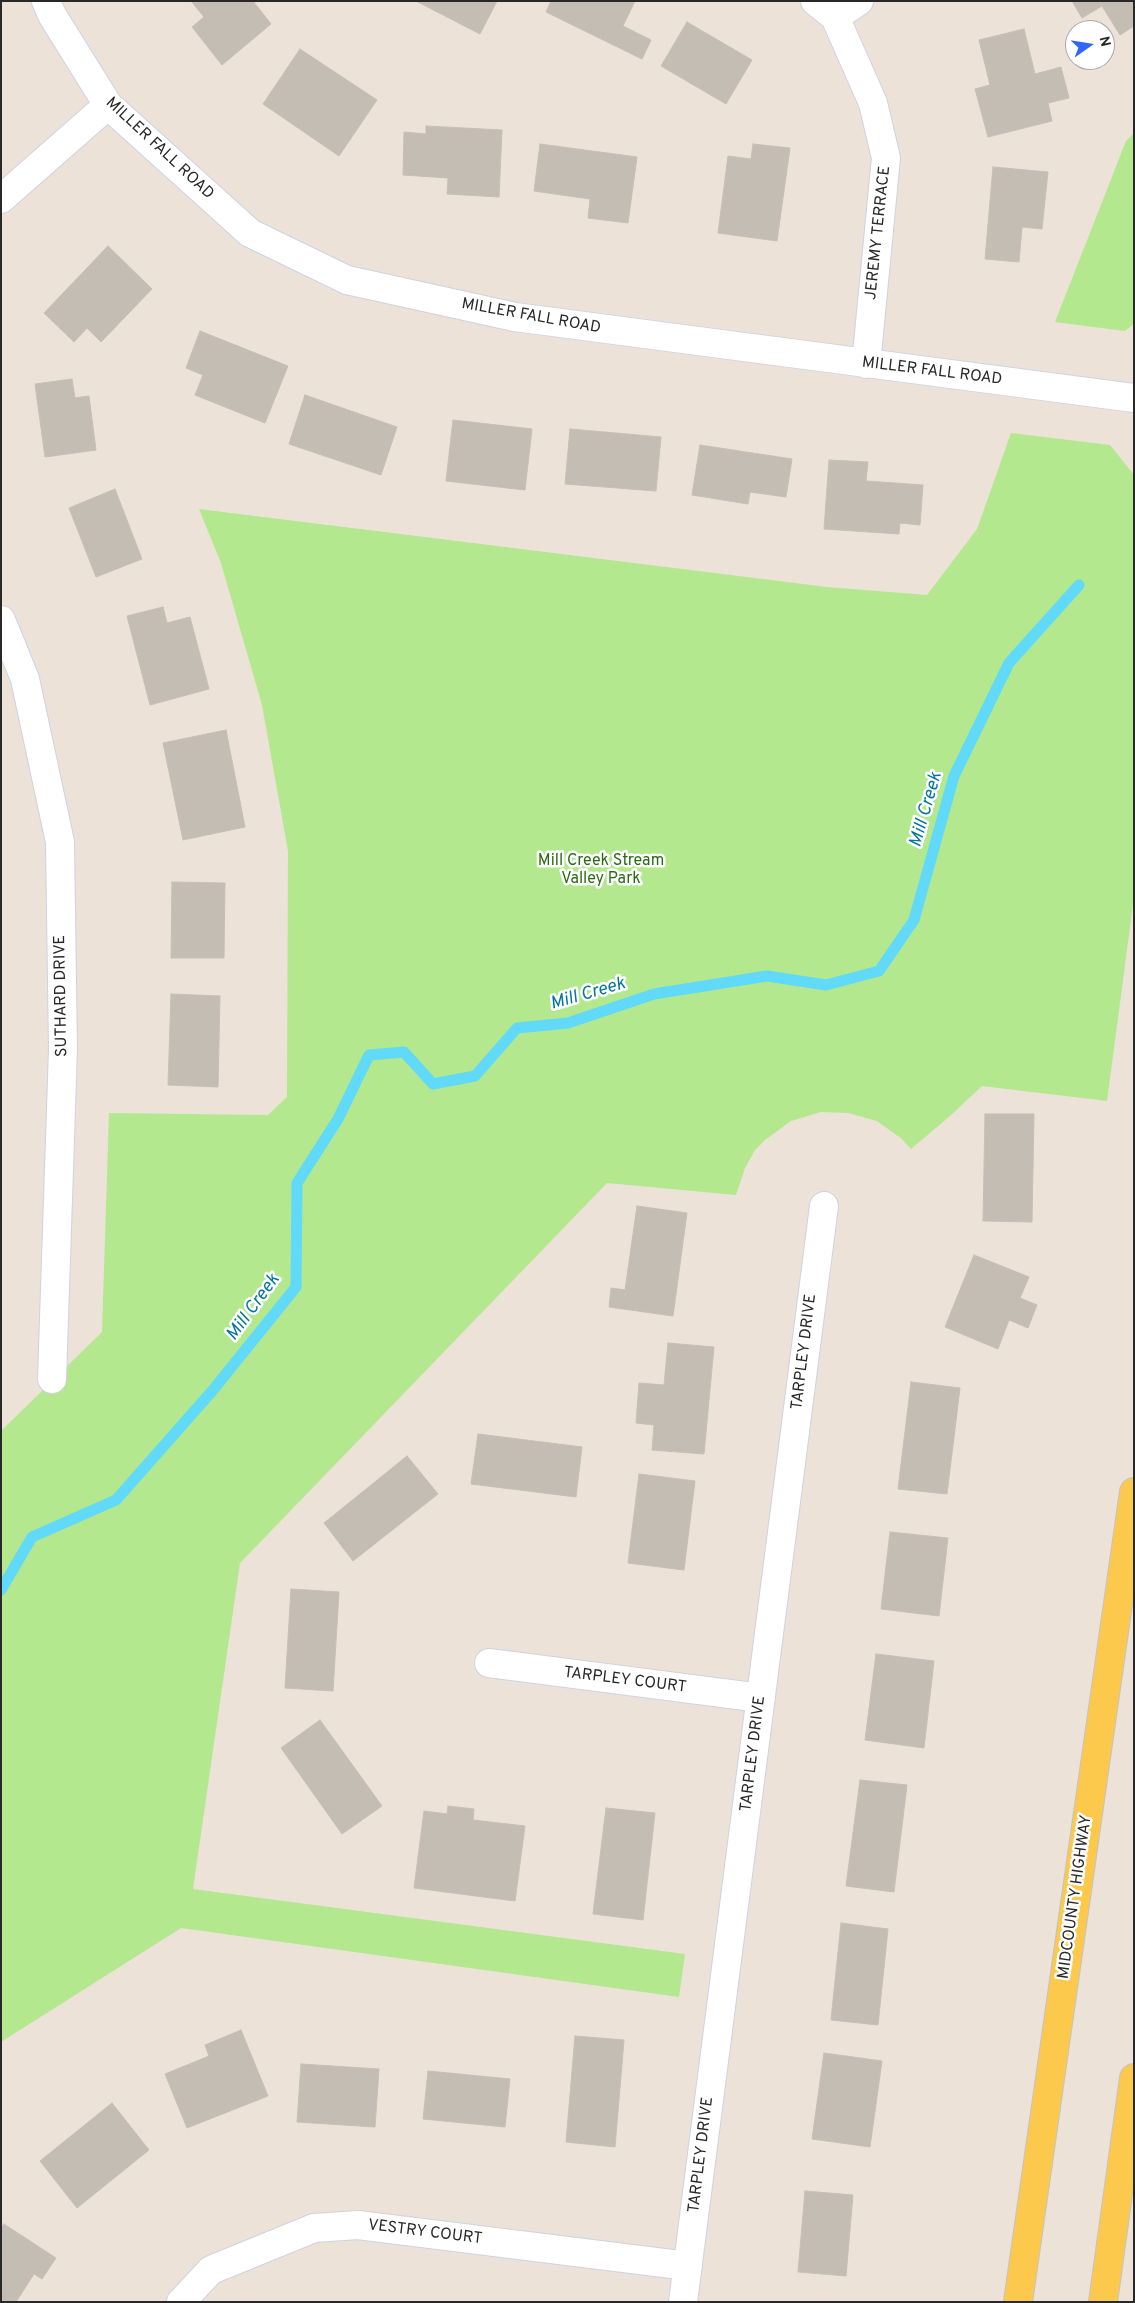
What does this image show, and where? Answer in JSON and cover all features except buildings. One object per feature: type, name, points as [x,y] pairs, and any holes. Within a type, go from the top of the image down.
[{"type":"main road","name":"MIDCOUNTY HIGHWAY","points":[[1018,2302],[1134,1492]]},
{"type":"main road","points":[[1103,2302],[1134,2078]]},
{"type":"street","name":"MILLER FALL ROAD","points":[[46,1],[52,15],[108,105],[250,233],[347,280],[515,317],[1134,398]]},
{"type":"street","points":[[825,9],[859,1]]},
{"type":"street","name":"JEREMY TERRACE","points":[[825,9],[873,103],[886,158],[866,364]]},
{"type":"street","points":[[1,199],[108,105]]},
{"type":"street","name":"SUTHARD DRIVE","points":[[1,620],[24,679],[60,842],[63,1049],[52,1379]]},
{"type":"street","name":"TARPLEY DRIVE","points":[[683,2302],[824,1206]]},
{"type":"street","name":"TARPLEY COURT","points":[[489,1663],[761,1698]]},
{"type":"street","name":"VESTRY COURT","points":[[181,2302],[211,2270],[314,2228],[358,2225],[688,2266]]},
{"type":"green space","points":[[1134,133],[1134,324],[1125,331],[1055,322],[1126,141]]},
{"type":"green space","name":"Mill Creek Stream Valley Park","points":[[1011,433],[1110,445],[1134,475],[1134,897],[1107,1101],[982,1086],[911,1149],[902,1139],[877,1121],[848,1113],[821,1112],[791,1121],[765,1140],[755,1150],[745,1168],[736,1195],[607,1183],[240,1563],[193,1889],[685,1954],[679,1997],[181,1928],[1,2042],[1,1431],[102,1332],[109,1113],[268,1115],[287,1097],[288,851],[262,705],[221,563],[199,509],[827,587],[927,595],[977,529]]},
{"type":"waterway","name":"Mill Creek","points":[[1,1590],[32,1537],[116,1500],[213,1390],[296,1287],[297,1183],[338,1119],[369,1055],[404,1052],[433,1084],[475,1076],[517,1028],[568,1023],[654,994],[767,976],[826,985],[879,971],[914,920],[954,776],[1009,663],[1079,585]]}]
